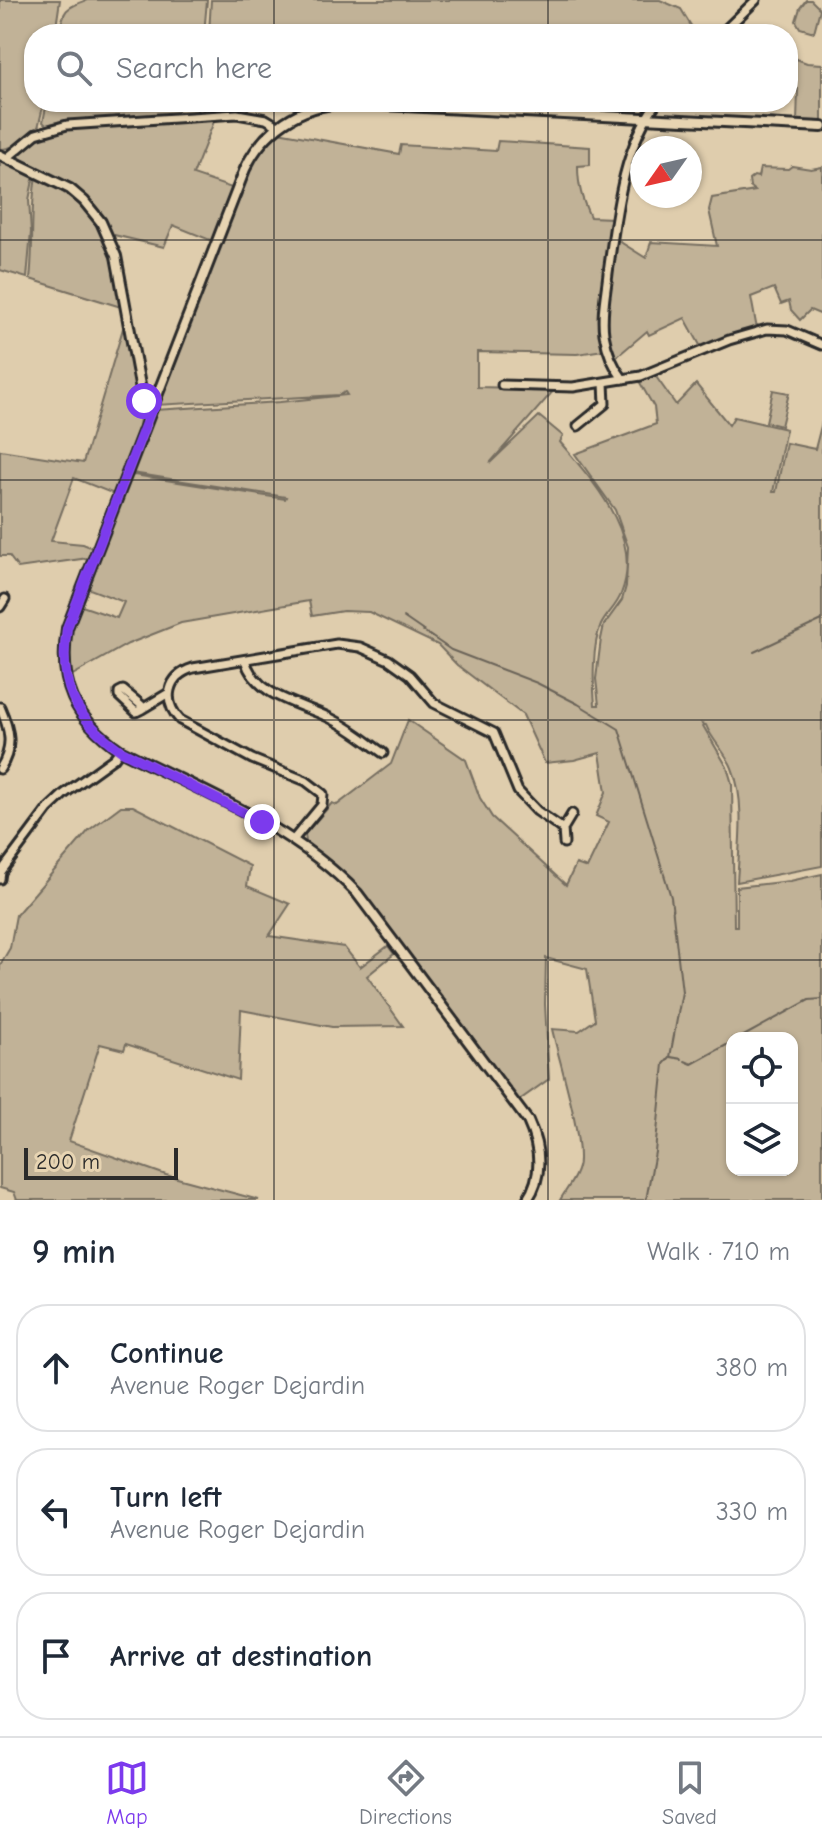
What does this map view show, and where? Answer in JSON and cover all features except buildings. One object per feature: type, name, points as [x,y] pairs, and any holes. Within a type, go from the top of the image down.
[{"type":"main road","points":[[302,112],[278,126],[259,145],[249,161],[71,616],[64,645],[66,678],[76,706],[99,735],[120,750],[293,840],[323,862],[365,904],[528,1121],[538,1148],[540,1167],[536,1184],[527,1200]]},
{"type":"main road","points":[[523,112],[822,127]]},
{"type":"main road","points":[[3,157],[75,193],[93,210],[108,233],[116,256],[142,396],[151,410]]},
{"type":"street","points":[[731,24],[756,0]]},
{"type":"street","points":[[623,379],[607,350],[604,303],[622,189],[650,112]]},
{"type":"street","points":[[3,157],[36,134],[67,125],[237,114],[266,119],[278,126]]},
{"type":"street","points":[[502,385],[573,387],[647,374],[757,330],[773,328],[787,330],[822,345]]},
{"type":"street","points":[[578,426],[605,404],[604,383]]},
{"type":"street","points":[[142,709],[167,694],[173,681],[185,670],[344,644],[360,647],[389,660],[410,675],[434,703],[494,733],[518,791],[537,811],[563,829]]},
{"type":"street","points":[[245,660],[248,669],[267,690],[333,719],[383,753]]},
{"type":"street","points":[[167,694],[173,712],[180,720],[252,759],[318,788],[323,794],[322,805],[293,840]]},
{"type":"street","points":[[0,707],[10,741],[9,754],[0,769]]},
{"type":"street","points":[[0,879],[0,872],[48,809],[120,750]]},
{"type":"street","points":[[564,843],[563,829],[572,814]]},
{"type":"shaded area","points":[[0,0],[60,0],[56,24],[24,24],[24,112],[42,112],[38,128],[16,145],[0,149]]},
{"type":"shaded area","points":[[87,0],[207,0],[205,24],[61,24],[66,11]]},
{"type":"shaded area","points":[[211,0],[660,0],[681,9],[690,24],[210,24]]},
{"type":"shaded area","points":[[806,0],[811,0],[820,9],[814,32],[800,28],[796,21]]},
{"type":"shaded area","points":[[798,60],[822,64],[822,123],[797,122]]},
{"type":"shaded area","points":[[45,112],[197,112],[61,121],[46,125],[43,122]]},
{"type":"shaded area","points":[[215,119],[193,175],[235,189],[215,242],[173,225],[164,247],[110,234],[91,205],[20,158],[19,152],[34,138],[60,130]]},
{"type":"shaded area","points":[[278,132],[399,154],[401,145],[496,151],[498,141],[590,147],[590,165],[578,166],[583,198],[590,217],[613,218],[600,324],[604,350],[577,354],[477,352],[477,387],[555,389],[490,463],[539,416],[563,436],[560,442],[600,493],[621,531],[626,552],[626,572],[619,598],[598,633],[594,665],[595,705],[599,705],[596,679],[601,639],[604,625],[622,600],[626,586],[628,547],[615,510],[575,454],[656,424],[654,407],[639,381],[654,374],[676,405],[696,384],[729,425],[734,417],[786,429],[773,492],[776,492],[786,443],[815,449],[822,422],[822,866],[737,882],[740,824],[736,781],[726,757],[706,725],[702,724],[727,767],[732,784],[734,926],[737,926],[737,887],[822,874],[822,1200],[560,1200],[572,1181],[579,1160],[573,1113],[552,1029],[579,1031],[595,1020],[587,969],[546,958],[549,1079],[518,1101],[353,881],[306,842],[305,834],[332,803],[337,805],[391,764],[408,720],[466,760],[480,798],[492,817],[566,885],[576,864],[587,868],[609,822],[596,816],[606,792],[600,753],[545,763],[523,715],[457,665],[438,645],[369,612],[343,611],[312,616],[309,601],[181,623],[128,644],[69,677],[69,640],[79,605],[117,618],[124,602],[87,588],[130,477],[134,475],[286,497],[132,473],[155,410],[347,395],[345,392],[339,395],[156,405],[254,160]]},
{"type":"shaded area","points":[[0,159],[34,175],[29,200],[31,232],[27,278],[0,270]]},
{"type":"shaded area","points":[[792,166],[822,167],[822,315],[810,310],[800,320],[791,310],[789,301],[781,304],[774,288],[751,297],[756,324],[760,327],[701,347],[685,318],[649,335],[647,331],[613,360],[606,330],[607,301],[617,240],[646,258],[651,242],[717,246],[709,210],[712,198],[755,191],[750,187],[749,180],[758,177],[760,168],[788,169]]},
{"type":"shaded area","points":[[36,176],[75,201],[98,228],[112,262],[121,307],[30,279]]},
{"type":"shaded area","points":[[124,325],[140,415],[139,428],[114,494],[74,478],[51,541],[93,548],[88,558],[18,568],[9,556],[0,556],[0,450],[83,463]]},
{"type":"shaded area","points":[[773,390],[789,393],[781,426],[766,422]]},
{"type":"shaded area","points":[[121,806],[133,806],[250,866],[247,886],[290,904],[269,936],[344,947],[360,967],[388,946],[394,954],[367,976],[403,1026],[332,1027],[241,1010],[238,1080],[126,1044],[124,1050],[100,1044],[69,1141],[166,1175],[259,1200],[17,1200],[14,1192],[0,1188],[0,965],[10,948],[16,915],[89,830]]},
{"type":"waterway","points":[[403,617],[451,650],[537,683],[619,729],[671,897],[682,992],[670,1057],[664,1064],[655,1152],[646,1200]]},
{"type":"waterway","points":[[754,652],[822,620]]},
{"type":"waterway","points":[[751,1032],[809,1000],[822,999]]},
{"type":"waterway","points":[[685,1061],[692,1064],[726,1045]]},
{"type":"waterway","points":[[671,1057],[682,1059]]},
{"type":"route","points":[[144,401],[151,410],[67,628],[64,645],[66,678],[76,706],[99,735],[120,750],[262,822]]}]
